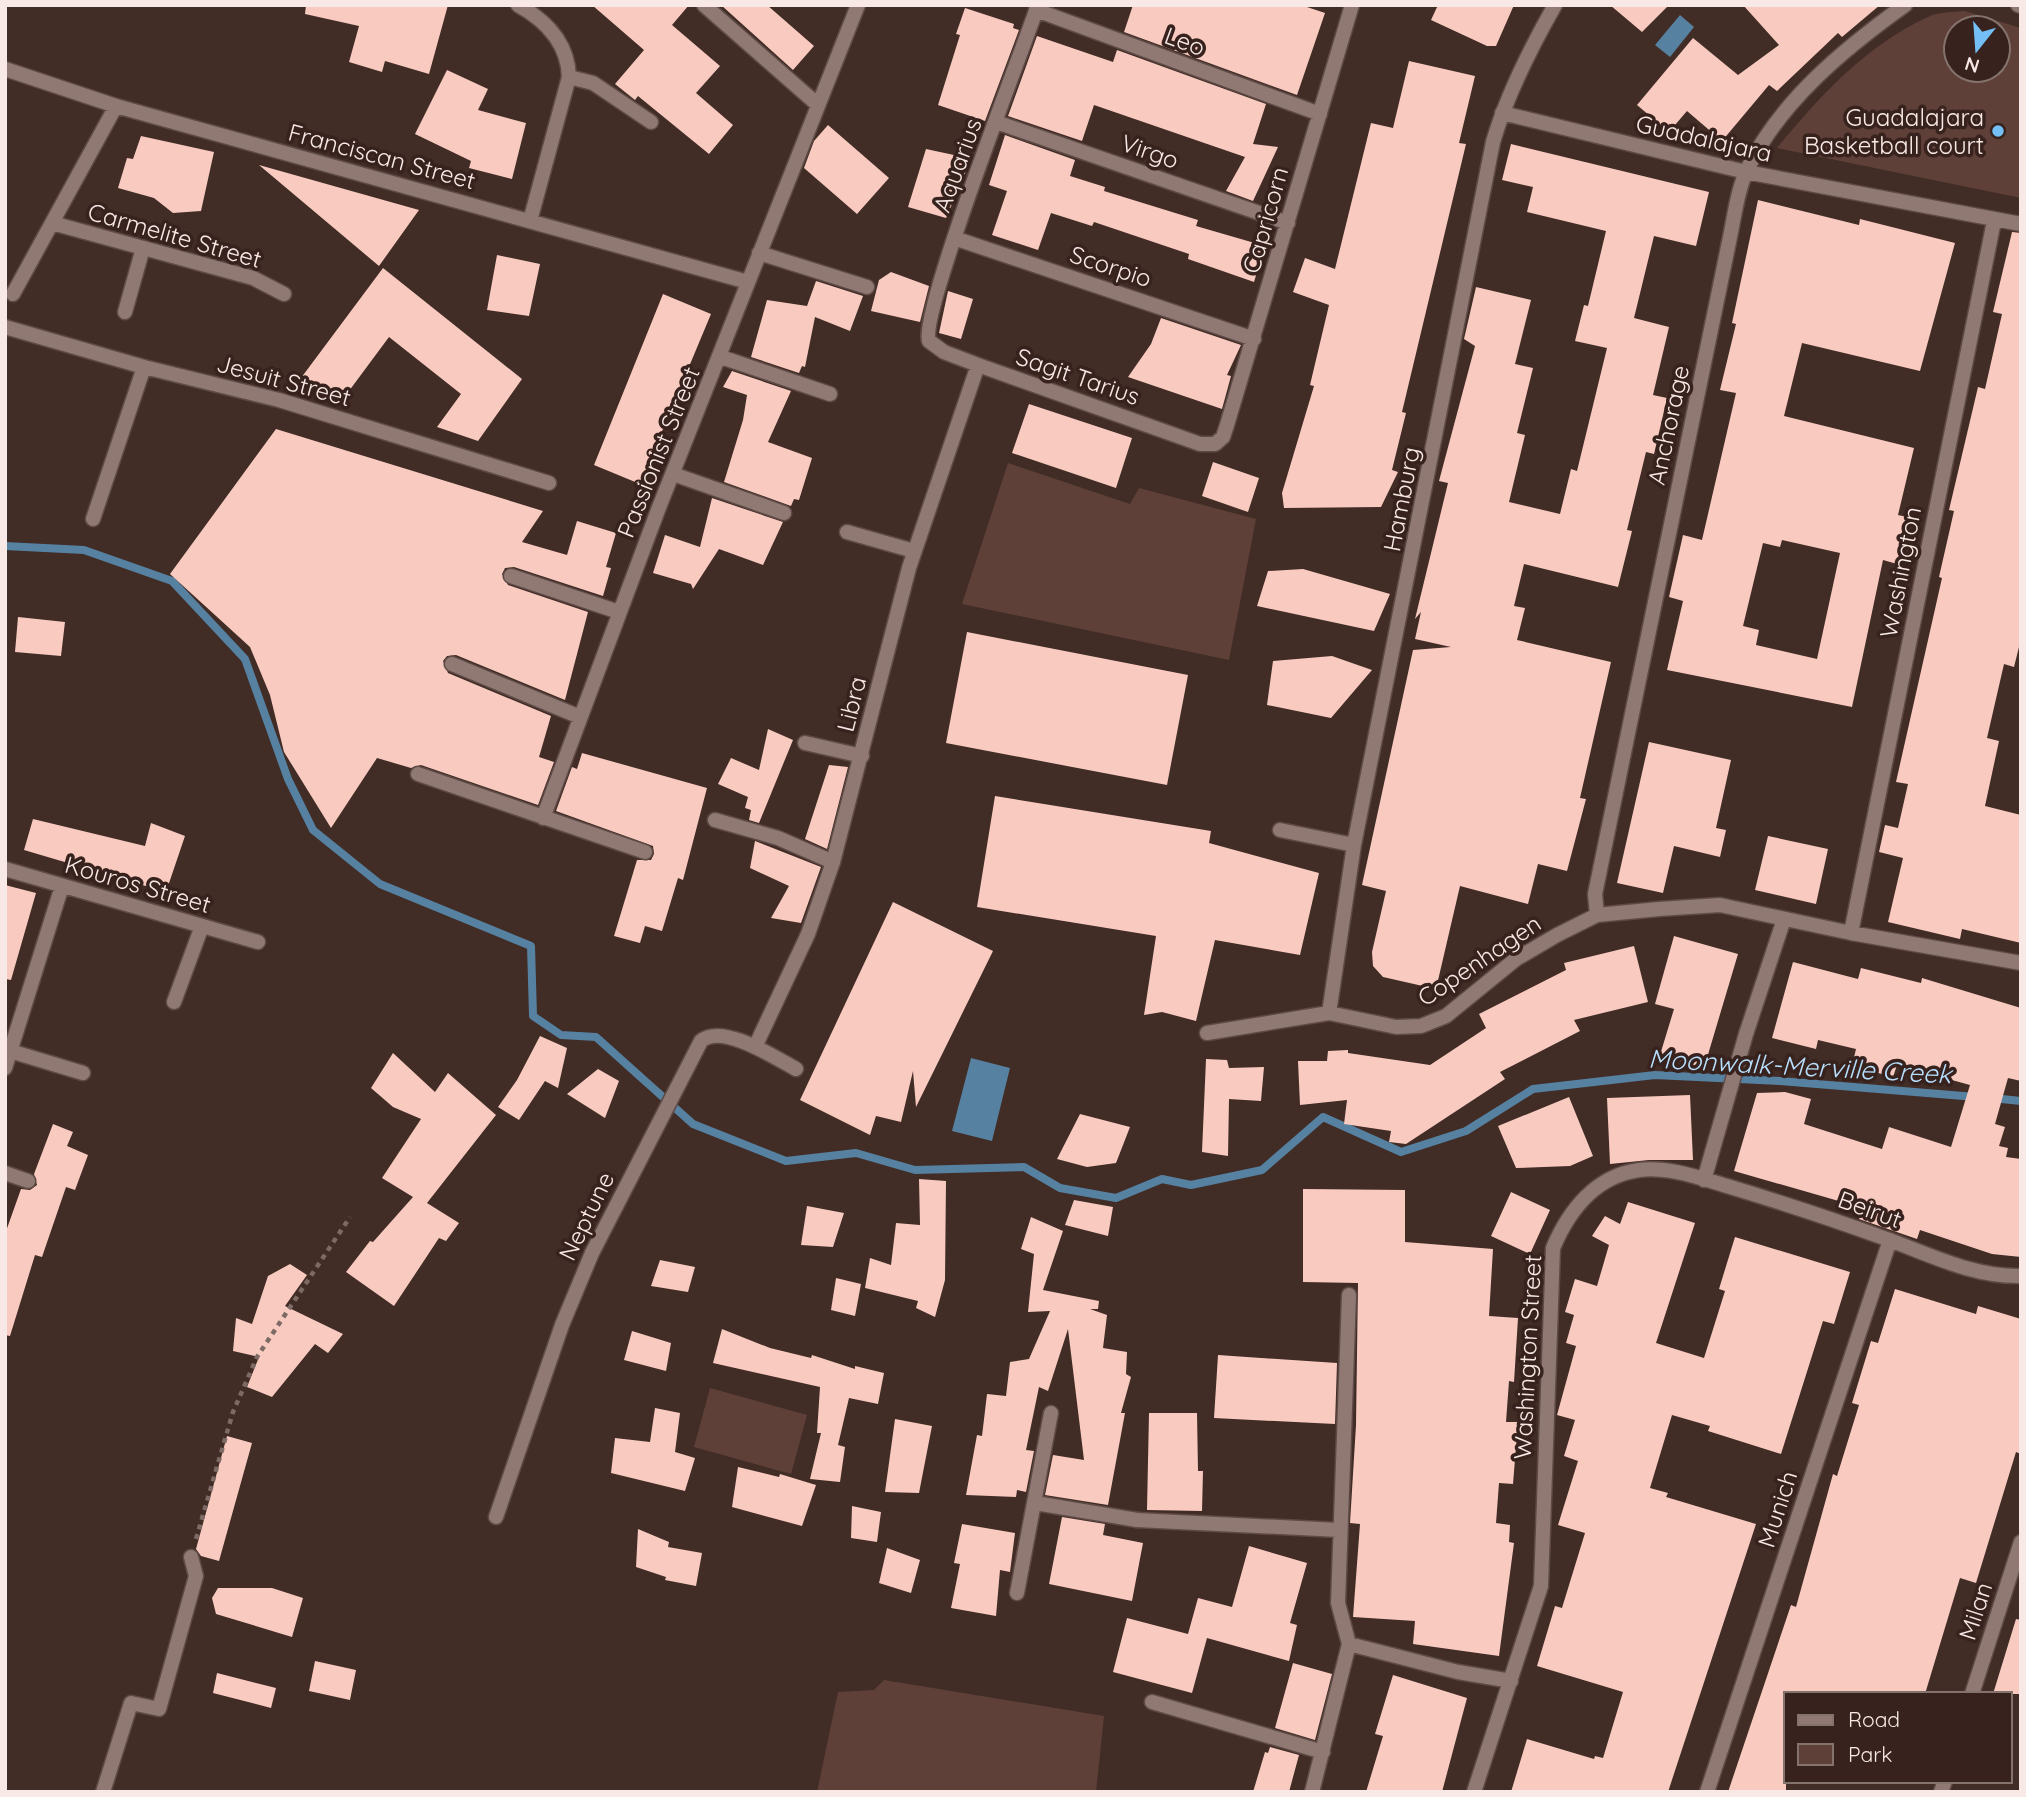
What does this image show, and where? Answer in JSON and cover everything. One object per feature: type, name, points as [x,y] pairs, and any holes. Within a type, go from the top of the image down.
[{"type":"street","points":[[518,5],[546,25],[560,41],[568,62],[569,77],[530,221]]},
{"type":"street","points":[[704,5],[818,104]]},
{"type":"street","name":"Passionist Street","points":[[543,818],[673,474],[858,5]]},
{"type":"street","name":"Capricorn","points":[[1215,444],[1223,437],[1254,340],[1352,5]]},
{"type":"street","name":"Hamburg","points":[[1329,1013],[1354,845],[1493,142],[1502,113],[1531,47],[1555,5]]},
{"type":"street","name":"Anchorage","points":[[1597,915],[1595,894],[1729,242],[1746,172],[1768,132],[1801,95],[1850,47],[1905,5]]},
{"type":"street","name":"Leo","points":[[1037,8],[1320,114]]},
{"type":"street","name":"Aquarius","points":[[929,341],[926,334],[928,324],[954,238],[1037,8]]},
{"type":"street","name":"Franciscan Street","points":[[5,69],[116,106],[748,282]]},
{"type":"street","points":[[569,77],[593,83],[650,122]]},
{"type":"street","name":"Carmelite Street","points":[[13,294],[116,106]]},
{"type":"street","name":"Guadalajara","points":[[1502,113],[1746,172],[2021,224]]},
{"type":"street","name":"Virgo","points":[[996,122],[1288,223]]},
{"type":"street","name":"Washington","points":[[1851,933],[1994,221]]},
{"type":"street","name":"Carmelite Street","points":[[51,223],[253,278],[284,294]]},
{"type":"street","name":"Scorpio","points":[[954,238],[1254,340]]},
{"type":"street","points":[[125,312],[143,248]]},
{"type":"street","points":[[759,253],[867,287]]},
{"type":"street","name":"Jesuit Street","points":[[5,327],[144,367],[279,400],[549,483]]},
{"type":"street","name":"Sagit Tarius","points":[[929,341],[944,352],[978,365],[1200,444],[1215,444]]},
{"type":"street","points":[[721,357],[830,394]]},
{"type":"street","name":"Libra","points":[[755,1047],[808,934],[833,862],[914,551],[978,365]]},
{"type":"street","points":[[93,519],[144,367]]},
{"type":"street","points":[[673,474],[784,513]]},
{"type":"street","points":[[847,532],[914,551]]},
{"type":"street","points":[[511,576],[620,612]]},
{"type":"street","points":[[452,664],[580,717]]},
{"type":"street","points":[[805,743],[862,755]]},
{"type":"street","points":[[418,774],[645,852]]},
{"type":"street","points":[[715,820],[778,838],[833,862]]},
{"type":"street","points":[[1280,830],[1354,845]]},
{"type":"street","name":"Kouros Street","points":[[5,869],[258,942]]},
{"type":"street","points":[[5,1068],[62,886]]},
{"type":"street","name":"Copenhagen","points":[[1207,1033],[1329,1013],[1396,1027],[1421,1026],[1446,1016],[1516,960],[1597,915],[1720,905],[1851,933],[2021,963]]},
{"type":"street","points":[[1704,1180],[1746,1034],[1784,919]]},
{"type":"street","points":[[174,1002],[202,926]]},
{"type":"street","name":"Neptune","points":[[496,1517],[562,1325],[587,1265],[701,1041],[707,1036],[724,1035],[755,1047],[796,1069]]},
{"type":"street","points":[[10,1051],[83,1073]]},
{"type":"street","name":"Washington Street","points":[[1474,1792],[1541,1586],[1553,1248],[1562,1227],[1579,1203],[1603,1181],[1640,1170],[1674,1172],[1704,1180]]},
{"type":"street","points":[[5,1173],[28,1181]]},
{"type":"street","name":"Beirut","points":[[1704,1180],[1819,1214],[1954,1265],[1989,1275],[2021,1276]]},
{"type":"street","name":"Munich","points":[[1707,1792],[1890,1240]]},
{"type":"street","points":[[1312,1792],[1349,1644],[1338,1603],[1349,1296]]},
{"type":"street","points":[[1017,1593],[1051,1413]]},
{"type":"street","points":[[1035,1503],[1137,1520],[1339,1530]]},
{"type":"street","name":"Milan","points":[[1973,1692],[2021,1542]]},
{"type":"street","points":[[103,1792],[131,1703],[159,1709],[196,1576],[191,1557]]},
{"type":"street","points":[[1349,1644],[1458,1672],[1511,1681]]},
{"type":"street","points":[[1152,1702],[1322,1752]]},
{"type":"path","points":[[191,1557],[233,1412],[257,1357],[350,1217]]},
{"type":"green space","points":[[1965,11],[1975,14],[1942,14],[1942,84],[2012,84],[2012,25],[2021,28],[2021,198],[1777,148],[1827,92],[1864,57],[1905,29],[1941,13]]},
{"type":"green space","points":[[1008,463],[1130,504],[1139,488],[1256,519],[1229,660],[962,604]]},
{"type":"green space","points":[[710,1388],[807,1415],[791,1474],[694,1447]]},
{"type":"green space","points":[[884,1680],[1104,1716],[1096,1792],[817,1792],[838,1692],[874,1690]]},
{"type":"water","points":[[1680,15],[1694,27],[1670,57],[1655,45]]},
{"type":"water","points":[[971,1058],[1010,1068],[992,1141],[952,1131]]},
{"type":"building","points":[[306,5],[448,5],[429,74],[385,61],[382,72],[349,62],[359,26],[305,14]]},
{"type":"building","points":[[592,5],[689,5],[672,25],[720,66],[696,93],[733,125],[709,154],[638,96],[635,100],[615,84],[644,50]]},
{"type":"building","points":[[721,5],[767,5],[814,46],[793,70]]},
{"type":"building","points":[[1133,5],[1301,5],[1325,13],[1297,95],[1124,32]]},
{"type":"building","points":[[1438,5],[1514,5],[1496,46],[1487,46],[1431,20]]},
{"type":"building","points":[[1610,5],[1669,5],[1642,32]]},
{"type":"building","points":[[1743,5],[1880,5],[1842,37],[1838,33],[1777,91],[1769,85],[1722,141],[1687,111],[1669,132],[1637,105],[1693,38],[1738,75],[1779,45]]},
{"type":"building","points":[[965,8],[1014,24],[1013,28],[1019,30],[985,121],[938,105],[960,35],[956,34]]},
{"type":"building","points":[[1037,36],[1113,62],[1117,50],[1266,104],[1253,144],[1278,147],[1253,201],[1226,191],[1245,157],[1094,105],[1082,141],[1008,116]]},
{"type":"building","points":[[1409,61],[1475,76],[1459,143],[1466,144],[1402,412],[1406,413],[1392,470],[1398,472],[1381,507],[1284,508],[1282,493],[1314,386],[1310,385],[1329,305],[1293,292],[1305,258],[1335,269],[1371,123],[1393,128]]},
{"type":"building","points":[[447,70],[488,89],[478,110],[526,123],[512,179],[469,168],[471,161],[415,134]]},
{"type":"building","points":[[828,125],[889,178],[857,214],[804,168],[814,141]]},
{"type":"building","points":[[1005,135],[1075,160],[1070,176],[1105,187],[1104,191],[1198,220],[1196,226],[1265,246],[1254,282],[1188,259],[1189,254],[1094,222],[1092,226],[1051,213],[1038,250],[992,235],[1007,191],[989,185]]},
{"type":"building","points":[[141,136],[214,152],[201,211],[173,213],[154,198],[118,188],[127,158],[133,159]]},
{"type":"building","points":[[1511,144],[1709,192],[1696,246],[1654,236],[1634,318],[1669,327],[1653,395],[1667,398],[1654,454],[1646,452],[1627,530],[1632,531],[1618,587],[1524,564],[1514,606],[1525,608],[1517,640],[1611,662],[1580,798],[1586,799],[1567,871],[1538,864],[1528,904],[1460,886],[1436,989],[1383,977],[1373,966],[1372,952],[1386,891],[1362,885],[1413,650],[1451,647],[1415,639],[1421,612],[1415,619],[1448,483],[1439,481],[1475,346],[1464,339],[1476,287],[1531,300],[1515,364],[1533,368],[1517,433],[1525,435],[1509,502],[1560,514],[1571,469],[1577,471],[1607,348],[1575,341],[1584,305],[1588,306],[1606,231],[1527,212],[1533,187],[1502,180]]},
{"type":"building","points":[[926,149],[954,155],[969,164],[946,218],[908,207]]},
{"type":"building","points":[[259,165],[419,210],[379,266]]},
{"type":"building","points":[[1758,200],[1859,225],[1860,219],[1955,243],[1920,371],[1802,343],[1784,416],[1914,448],[1898,515],[1907,517],[1897,564],[1883,560],[1852,707],[1667,670],[1683,601],[1669,597],[1683,535],[1702,540],[1736,393],[1720,390],[1736,324],[1732,323]],"holes":[[[1782,540],[1840,553],[1817,659],[1756,645],[1759,630],[1743,626],[1763,543],[1780,547]]]},
{"type":"building","points":[[2012,232],[2021,233],[2021,639],[2014,667],[2004,664],[1987,738],[1999,741],[1985,806],[2021,815],[2021,943],[1962,929],[1960,939],[1888,922],[1903,858],[1879,852],[1885,825],[1898,828],[1908,784],[1896,782],[1942,578],[1939,577],[1954,511],[1949,510],[1978,387],[1985,389],[2002,314],[1993,312]]},
{"type":"building","points":[[497,255],[540,264],[529,316],[487,310]]},
{"type":"building","points":[[383,268],[522,379],[478,441],[437,427],[461,394],[389,337],[346,395],[301,378]]},
{"type":"building","points":[[891,272],[929,286],[920,322],[871,311],[879,280]]},
{"type":"building","points":[[816,281],[863,296],[850,331],[815,317],[805,367],[802,366],[799,373],[751,357],[767,300],[807,306]]},
{"type":"building","points":[[948,291],[973,299],[961,339],[939,333]]},
{"type":"building","points":[[663,294],[711,314],[640,484],[594,465]]},
{"type":"building","points":[[1161,318],[1241,345],[1227,375],[1231,376],[1222,409],[1128,377],[1151,344]]},
{"type":"building","points":[[732,371],[791,391],[768,442],[812,458],[799,500],[794,499],[791,506],[724,482],[743,420],[747,395],[723,387]]},
{"type":"building","points":[[1029,404],[1132,438],[1116,488],[1012,453]]},
{"type":"building","points":[[276,429],[543,511],[522,542],[567,555],[577,521],[616,533],[606,567],[611,568],[603,596],[514,567],[505,568],[502,574],[508,585],[588,612],[565,700],[456,655],[447,656],[443,661],[448,673],[551,716],[539,757],[554,762],[538,805],[421,765],[411,768],[377,758],[331,828],[284,752],[270,695],[250,647],[170,574]]},
{"type":"building","points":[[1213,462],[1259,478],[1248,512],[1202,496]]},
{"type":"building","points":[[712,498],[783,522],[763,565],[719,549],[693,589],[691,584],[653,573],[665,535],[700,547]]},
{"type":"building","points":[[1303,569],[1390,594],[1374,631],[1257,606],[1268,571]]},
{"type":"building","points":[[18,617],[65,622],[61,656],[15,652]]},
{"type":"building","points":[[967,632],[1188,675],[1167,785],[946,743]]},
{"type":"building","points":[[1332,656],[1372,670],[1331,718],[1267,705],[1273,661]]},
{"type":"building","points":[[768,729],[793,740],[759,823],[749,820],[751,810],[745,808],[748,797],[718,784],[731,758],[759,770]]},
{"type":"building","points":[[1649,742],[1731,760],[1716,828],[1726,830],[1720,857],[1674,846],[1663,893],[1617,883]]},
{"type":"building","points":[[582,753],[707,788],[683,880],[678,878],[662,931],[645,926],[640,943],[614,936],[637,860],[651,860],[654,854],[653,846],[556,811],[572,767],[577,769]]},
{"type":"building","points":[[829,765],[848,767],[827,849],[805,839]]},
{"type":"building","points":[[995,796],[1211,831],[1209,843],[1319,873],[1300,955],[1215,940],[1196,1021],[1162,1012],[1144,1015],[1156,936],[977,907]]},
{"type":"building","points":[[33,819],[145,846],[151,823],[185,836],[166,892],[24,850]]},
{"type":"building","points":[[1768,836],[1828,849],[1816,904],[1755,890]]},
{"type":"building","points":[[755,841],[821,867],[801,923],[771,918],[789,886],[750,868]]},
{"type":"building","points":[[5,885],[36,893],[11,980],[5,979]]},
{"type":"building","points":[[893,902],[993,951],[916,1107],[913,1071],[901,1122],[876,1116],[870,1135],[800,1100]]},
{"type":"building","points":[[1674,936],[1738,954],[1704,1068],[1660,1055],[1674,1009],[1655,1004]]},
{"type":"building","points":[[1634,946],[1648,1002],[1574,1020],[1580,1031],[1500,1072],[1505,1079],[1406,1144],[1389,1142],[1391,1131],[1344,1124],[1347,1100],[1300,1105],[1298,1061],[1327,1061],[1328,1051],[1348,1050],[1348,1053],[1430,1065],[1486,1028],[1479,1014],[1566,970],[1564,963]]},
{"type":"building","points":[[1793,962],[1858,979],[1861,968],[1921,983],[1922,978],[2021,1008],[2021,1081],[2008,1078],[1995,1124],[2005,1127],[1999,1146],[2008,1148],[2006,1157],[2021,1159],[2021,1257],[1992,1254],[1920,1230],[1917,1239],[1859,1219],[1863,1208],[1734,1171],[1757,1093],[1785,1092],[1811,1099],[1804,1124],[1882,1149],[1889,1127],[1951,1147],[1970,1085],[1897,1065],[1893,1077],[1852,1066],[1856,1049],[1818,1040],[1816,1049],[1772,1038]]},
{"type":"building","points":[[540,1036],[567,1048],[558,1088],[545,1081],[519,1120],[498,1107],[517,1080]]},
{"type":"building","points":[[393,1053],[435,1092],[448,1073],[496,1115],[427,1203],[459,1223],[446,1241],[439,1238],[394,1306],[346,1272],[370,1241],[373,1242],[413,1197],[382,1178],[421,1119],[393,1107],[371,1088]]},
{"type":"building","points":[[1206,1059],[1227,1060],[1229,1068],[1264,1067],[1261,1101],[1229,1099],[1228,1156],[1202,1152]]},
{"type":"building","points":[[598,1069],[619,1081],[605,1118],[567,1094]]},
{"type":"building","points":[[1690,1095],[1693,1160],[1649,1160],[1610,1164],[1607,1098]]},
{"type":"building","points":[[1569,1097],[1593,1156],[1570,1166],[1516,1168],[1498,1126]]},
{"type":"building","points":[[1080,1114],[1130,1127],[1116,1163],[1087,1167],[1057,1159]]},
{"type":"building","points":[[53,1124],[73,1132],[67,1146],[88,1155],[75,1190],[66,1187],[42,1257],[35,1255],[10,1336],[5,1335],[5,1234],[21,1189],[30,1190],[37,1185],[34,1174]]},
{"type":"building","points":[[919,1179],[946,1181],[945,1280],[935,1317],[916,1308],[918,1301],[865,1288],[870,1258],[891,1265],[896,1223],[920,1225]]},
{"type":"building","points":[[1303,1189],[1405,1190],[1405,1242],[1493,1249],[1489,1316],[1518,1318],[1514,1382],[1509,1381],[1506,1422],[1518,1422],[1513,1484],[1499,1483],[1496,1523],[1510,1525],[1509,1542],[1514,1543],[1499,1656],[1413,1644],[1415,1621],[1353,1617],[1360,1524],[1350,1523],[1356,1425],[1358,1283],[1303,1282]]},
{"type":"building","points":[[1511,1192],[1550,1210],[1530,1254],[1491,1236]]},
{"type":"building","points":[[1074,1200],[1113,1207],[1108,1236],[1065,1225]]},
{"type":"building","points":[[1628,1202],[1695,1223],[1656,1343],[1704,1358],[1725,1291],[1719,1289],[1735,1237],[1850,1272],[1834,1324],[1823,1321],[1781,1454],[1708,1431],[1710,1426],[1672,1415],[1650,1488],[1668,1493],[1666,1497],[1756,1524],[1668,1792],[1511,1792],[1527,1739],[1594,1759],[1595,1756],[1603,1758],[1623,1692],[1537,1666],[1555,1606],[1562,1608],[1585,1533],[1558,1525],[1578,1461],[1564,1456],[1575,1420],[1557,1415],[1576,1346],[1566,1343],[1574,1315],[1565,1312],[1575,1279],[1597,1286],[1609,1245],[1592,1236],[1605,1216],[1620,1224]]},
{"type":"building","points":[[807,1206],[844,1213],[833,1247],[801,1245]]},
{"type":"building","points":[[1031,1217],[1063,1231],[1043,1290],[1099,1301],[1098,1309],[1090,1309],[1107,1315],[1103,1348],[1127,1352],[1126,1374],[1131,1377],[1121,1413],[1125,1413],[1108,1505],[1045,1495],[1053,1455],[1084,1460],[1068,1329],[1048,1391],[1039,1387],[1026,1450],[1034,1451],[1026,1492],[1017,1490],[1016,1497],[966,1495],[977,1435],[982,1436],[987,1394],[1006,1396],[1010,1362],[1029,1359],[1050,1311],[1028,1312],[1034,1254],[1021,1249]]},
{"type":"building","points":[[660,1260],[695,1267],[688,1292],[651,1286]]},
{"type":"building","points":[[290,1264],[307,1275],[285,1306],[343,1334],[328,1353],[315,1344],[272,1397],[247,1387],[259,1357],[233,1351],[236,1318],[252,1324],[268,1276]]},
{"type":"building","points":[[836,1278],[861,1284],[855,1316],[831,1310]]},
{"type":"building","points":[[1895,1289],[1976,1314],[1978,1306],[2021,1319],[2021,1454],[2016,1452],[1976,1583],[1960,1578],[1926,1692],[1784,1692],[1786,1792],[1728,1792],[1791,1605],[1796,1607],[1833,1474],[1837,1476],[1859,1405],[1852,1403],[1871,1341],[1878,1343]]},
{"type":"building","points":[[722,1329],[770,1348],[811,1358],[812,1355],[855,1369],[855,1366],[884,1373],[878,1404],[849,1398],[838,1445],[845,1447],[840,1482],[810,1479],[821,1433],[817,1433],[820,1387],[713,1363]]},
{"type":"building","points":[[632,1331],[671,1343],[666,1371],[624,1360]]},
{"type":"building","points":[[1218,1355],[1337,1363],[1335,1424],[1214,1418]]},
{"type":"building","points":[[655,1408],[680,1413],[675,1452],[695,1458],[685,1491],[611,1473],[615,1438],[650,1442]]},
{"type":"building","points":[[1149,1413],[1197,1413],[1198,1471],[1203,1471],[1202,1511],[1147,1510]]},
{"type":"building","points":[[895,1419],[932,1426],[919,1493],[885,1492]]},
{"type":"building","points":[[227,1436],[252,1443],[219,1561],[201,1556],[196,1549]]},
{"type":"building","points":[[738,1467],[779,1477],[780,1474],[816,1485],[802,1526],[732,1507]]},
{"type":"building","points":[[852,1506],[881,1512],[877,1542],[851,1538]]},
{"type":"building","points":[[1062,1517],[1105,1524],[1103,1535],[1143,1543],[1132,1601],[1049,1584]]},
{"type":"building","points":[[962,1524],[1015,1533],[1010,1572],[1000,1570],[996,1616],[951,1608],[960,1564],[954,1563]]},
{"type":"building","points":[[638,1529],[669,1542],[668,1547],[702,1553],[696,1586],[665,1580],[666,1577],[636,1567]]},
{"type":"building","points":[[1249,1546],[1307,1563],[1290,1623],[1297,1625],[1289,1661],[1207,1638],[1192,1693],[1113,1672],[1127,1618],[1188,1634],[1198,1598],[1232,1607]]},
{"type":"building","points":[[887,1548],[920,1560],[911,1593],[879,1583]]},
{"type":"building","points":[[218,1588],[272,1588],[303,1598],[292,1637],[216,1614],[212,1598]]},
{"type":"building","points":[[2016,1619],[2021,1620],[2021,1694],[1994,1692]]},
{"type":"building","points":[[315,1661],[356,1670],[350,1700],[309,1691]]},
{"type":"building","points":[[1293,1663],[1332,1674],[1315,1740],[1275,1728]]},
{"type":"building","points":[[217,1673],[276,1688],[271,1708],[213,1693]]},
{"type":"building","points":[[1393,1675],[1467,1698],[1442,1792],[1366,1792],[1383,1736],[1375,1734]]},
{"type":"building","points":[[1270,1747],[1299,1755],[1289,1792],[1253,1792],[1265,1752],[1268,1753]]},
{"type":"waterway","name":"Moonwalk-Merville Creek","points":[[5,546],[84,550],[172,581],[245,659],[288,779],[313,830],[380,884],[531,946],[533,1016],[561,1035],[596,1037],[693,1124],[786,1161],[856,1153],[915,1170],[1024,1167],[1060,1188],[1116,1198],[1162,1179],[1191,1185],[1262,1170],[1323,1117],[1401,1152],[1466,1131],[1533,1089],[1655,1075],[1780,1081],[1976,1097]]},
{"type":"waterway","name":"Moonwalk-Merville Creek","points":[[1992,1098],[2021,1101]]},
{"type":"place","name":"Guadalajara Basketball court","points":[[1998,131]]}]
